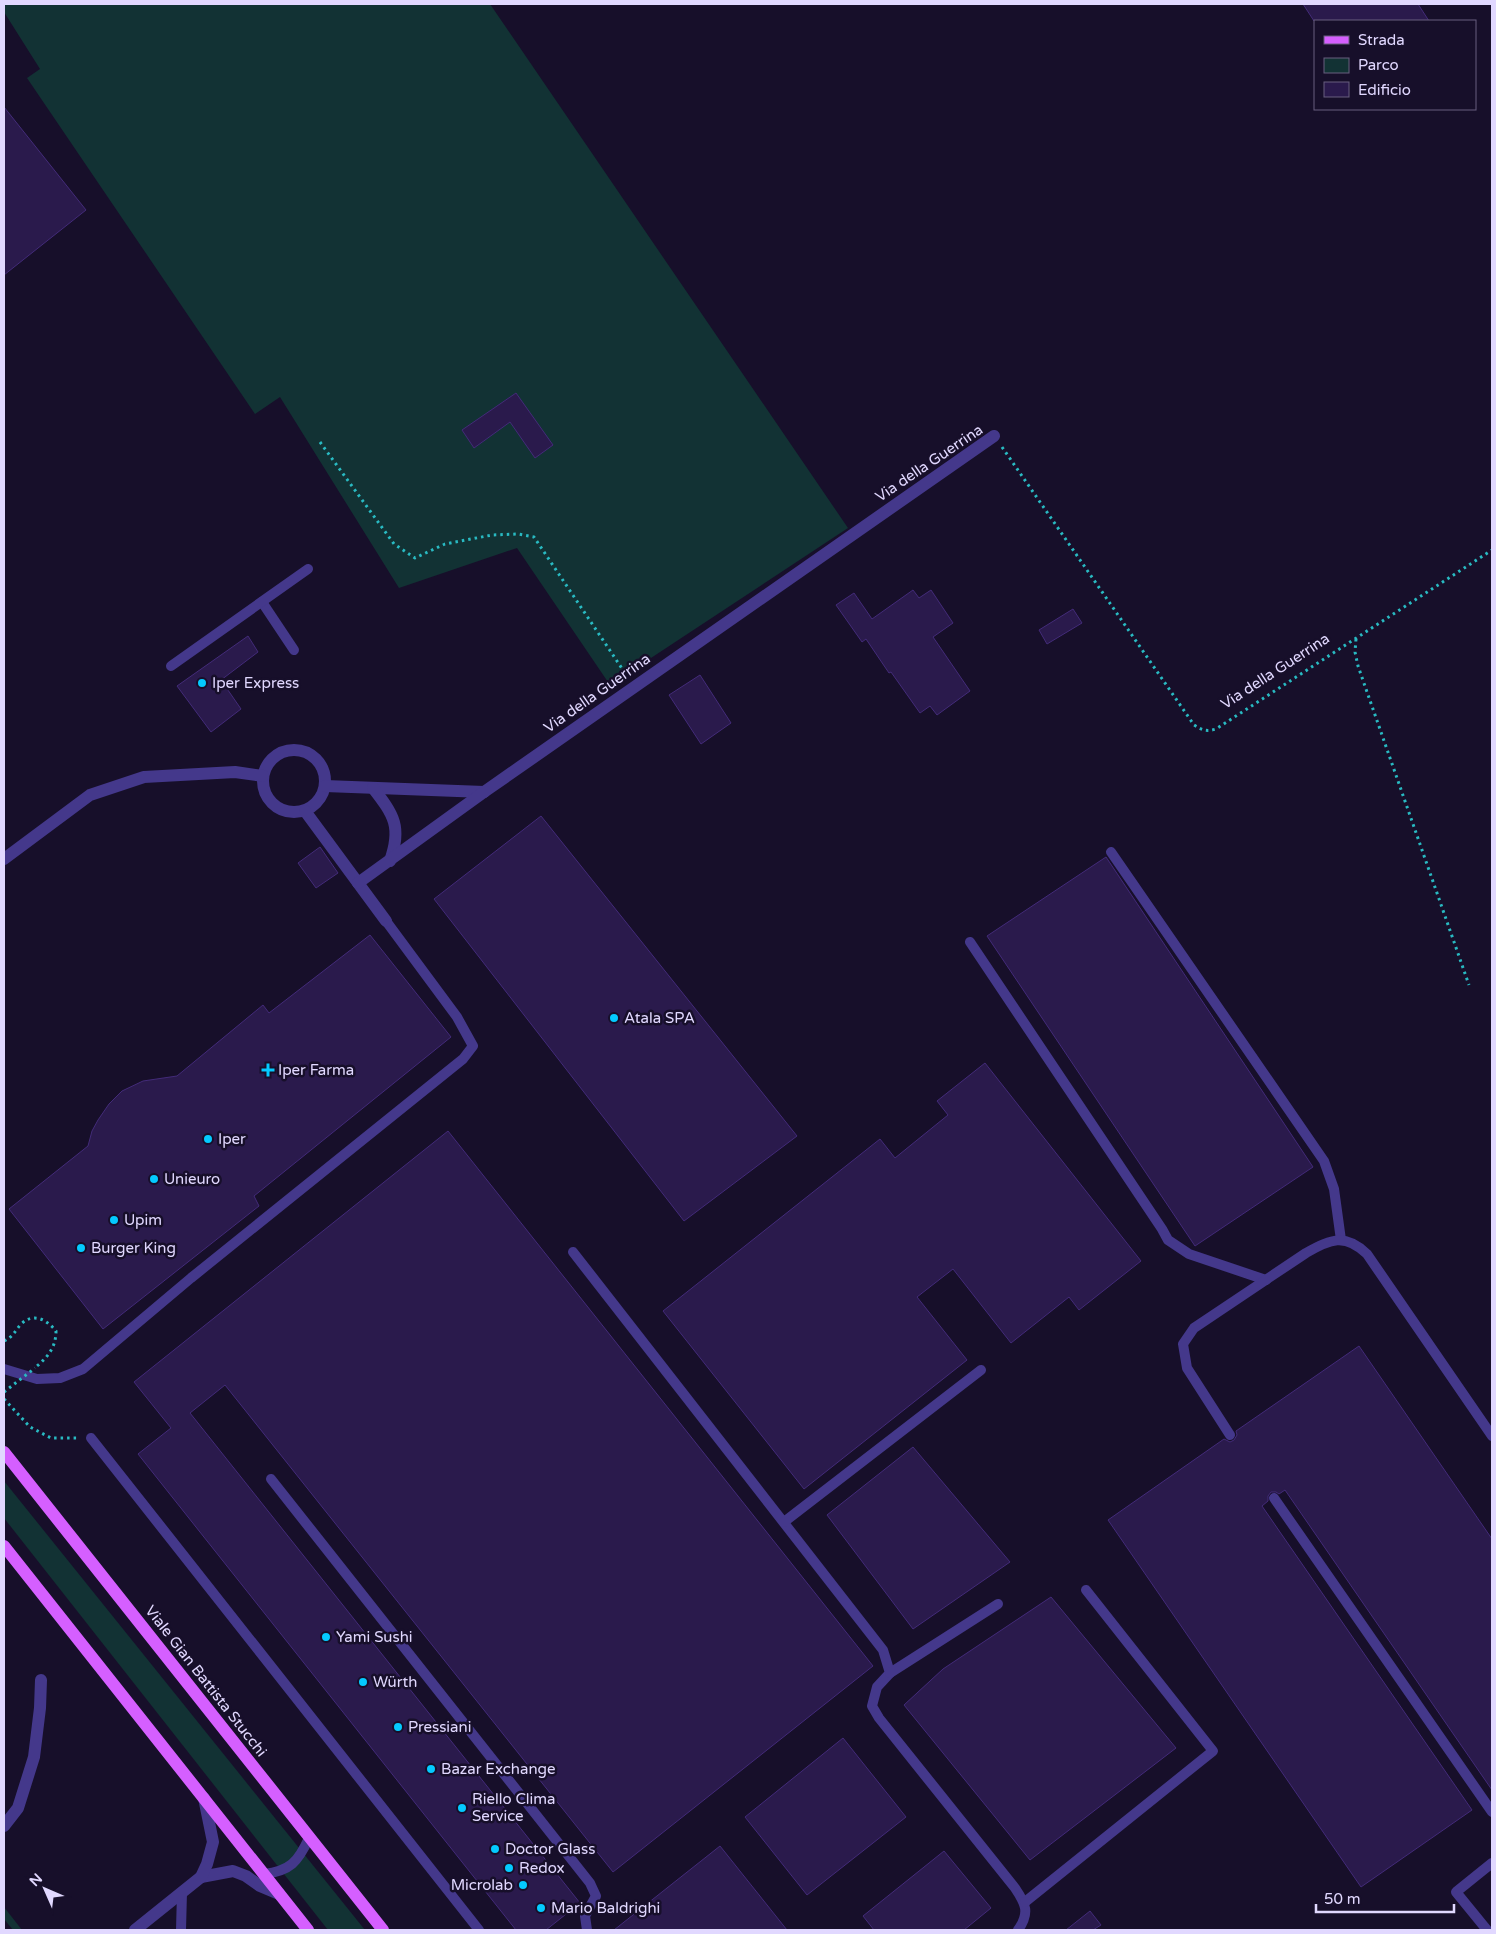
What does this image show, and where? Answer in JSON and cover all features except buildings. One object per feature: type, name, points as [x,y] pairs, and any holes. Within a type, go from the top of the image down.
[{"type":"main road","name":"Viale Gian Battista Stucchi","points":[[4,1452],[382,1930]]},
{"type":"main road","points":[[4,1546],[308,1930]]},
{"type":"street","name":"Via della Guerrina","points":[[358,883],[484,792],[994,436]]},
{"type":"street","points":[[292,750],[301,751],[316,760],[322,767],[325,776],[325,786],[321,796],[314,805],[305,811],[287,812],[277,808],[269,801],[264,793],[263,776],[270,761],[276,755],[292,750]]},
{"type":"street","points":[[4,859],[90,795],[144,777],[235,772],[263,776]]},
{"type":"street","points":[[325,786],[484,792]]},
{"type":"street","points":[[374,788],[388,807],[395,824],[396,843],[390,860]]},
{"type":"street","points":[[305,811],[386,921]]},
{"type":"street","points":[[4,1826],[18,1808],[34,1757],[42,1680]]},
{"type":"street","points":[[135,1930],[200,1877],[207,1864],[213,1842],[204,1798]]},
{"type":"street","points":[[200,1877],[234,1871],[246,1876],[260,1886],[279,1894]]},
{"type":"lane","points":[[171,666],[308,569]]},
{"type":"lane","points":[[262,602],[294,650]]},
{"type":"lane","points":[[1111,852],[1324,1161],[1334,1189],[1341,1240]]},
{"type":"lane","points":[[4,1370],[37,1379],[60,1378],[83,1369],[191,1278],[463,1059],[473,1046],[466,1033],[457,1017],[386,921]]},
{"type":"lane","points":[[970,942],[1157,1220],[1168,1240],[1189,1254],[1266,1280]]},
{"type":"lane","points":[[1230,1435],[1187,1368],[1183,1344],[1194,1328],[1306,1252],[1323,1243],[1341,1240],[1357,1245],[1368,1254],[1492,1436]]},
{"type":"lane","points":[[573,1252],[883,1650],[890,1673]]},
{"type":"lane","points":[[784,1522],[981,1370]]},
{"type":"lane","points":[[91,1438],[480,1930]]},
{"type":"lane","points":[[271,1479],[590,1883],[596,1896],[585,1916],[587,1930]]},
{"type":"lane","points":[[1274,1498],[1492,1812]]},
{"type":"lane","points":[[1025,1902],[1213,1751],[1086,1590]]},
{"type":"lane","points":[[998,1604],[890,1673],[877,1687],[872,1706],[879,1718],[1025,1902],[1024,1921],[1018,1930]]},
{"type":"lane","points":[[264,1874],[279,1872],[293,1864],[310,1838]]},
{"type":"lane","points":[[1487,1930],[1456,1892],[1492,1863]]},
{"type":"lane","points":[[181,1930],[182,1892]]},
{"type":"path","name":"Via della Guerrina","points":[[994,436],[1194,725],[1201,730],[1216,729],[1492,550]]},
{"type":"path","points":[[320,442],[394,544],[415,558],[444,544],[492,535],[518,534],[534,537],[634,687]]},
{"type":"path","points":[[1356,638],[1355,652],[1358,666],[1469,984]]},
{"type":"path","points":[[4,1341],[10,1338],[20,1325],[27,1320],[36,1318],[47,1321],[56,1330],[56,1340],[52,1350],[44,1360],[4,1392]]},
{"type":"path","points":[[4,1399],[30,1427],[51,1438],[91,1438]]},
{"type":"green space","points":[[4,4],[490,4],[848,528],[610,685],[517,548],[399,588],[280,397],[255,414],[27,78],[40,69],[4,12]]},
{"type":"green space","points":[[4,1481],[365,1930],[328,1930],[4,1518]]},
{"type":"green space","points":[[4,1907],[22,1930],[13,1930],[4,1919]]},
{"type":"place","name":"Iper Express","points":[[202,683]]},
{"type":"place","name":"Atala SPA","points":[[614,1018]]},
{"type":"place","name":"Iper Farma","points":[[268,1070]]},
{"type":"place","name":"Iper","points":[[208,1139]]},
{"type":"place","name":"Unieuro","points":[[154,1179]]},
{"type":"place","name":"Upim","points":[[114,1220]]},
{"type":"place","name":"Burger King","points":[[81,1248]]},
{"type":"place","name":"Yami Sushi","points":[[326,1637]]},
{"type":"place","name":"Würth","points":[[363,1682]]},
{"type":"place","name":"Pressiani","points":[[398,1727]]},
{"type":"place","name":"Bazar Exchange","points":[[431,1769]]},
{"type":"place","name":"Riello Clima Service","points":[[462,1808]]},
{"type":"place","name":"Doctor Glass","points":[[495,1849]]},
{"type":"place","name":"Redox","points":[[509,1868]]},
{"type":"place","name":"Microlab","points":[[523,1885]]},
{"type":"place","name":"Mario Baldrighi","points":[[541,1908]]}]
